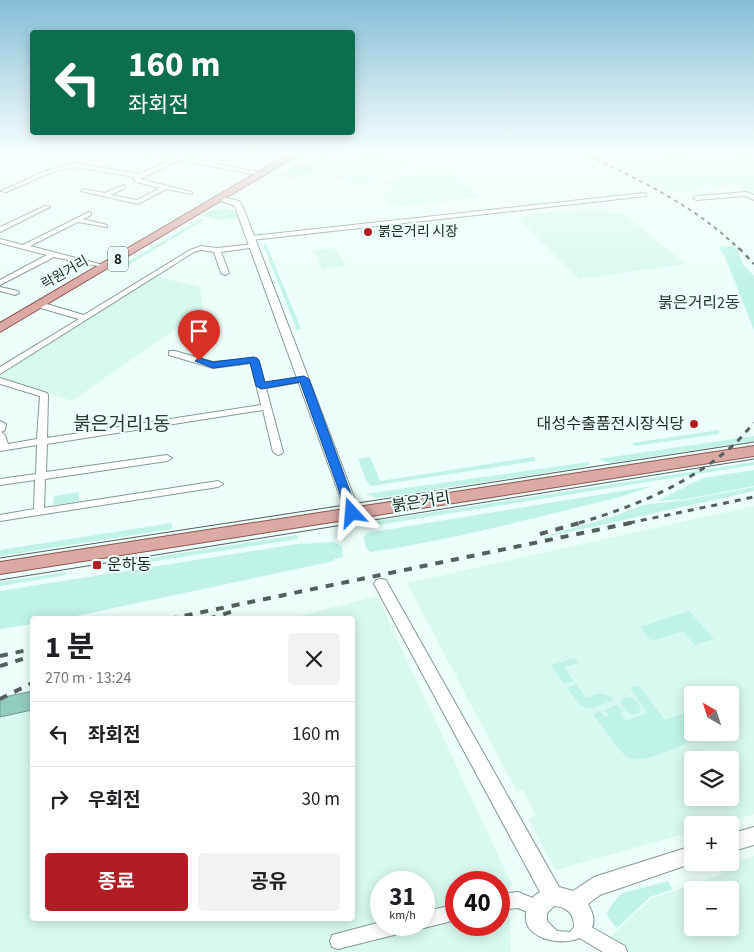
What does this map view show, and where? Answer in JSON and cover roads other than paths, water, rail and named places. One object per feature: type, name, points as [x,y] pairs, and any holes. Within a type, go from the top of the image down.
[{"type":"main road","name":"락원거리","points":[[0,328],[224,196]]},
{"type":"main road","name":"붉은거리","points":[[0,568],[754,451]]},
{"type":"street","points":[[108,196],[138,202],[148,196]]},
{"type":"street","points":[[0,371],[192,250],[201,248],[217,250],[253,242],[632,196]]},
{"type":"street","points":[[696,198],[716,196]]},
{"type":"street","points":[[221,198],[236,203],[253,242],[352,513]]},
{"type":"street","points":[[0,230],[47,207]]},
{"type":"street","points":[[24,247],[89,214]]},
{"type":"street","points":[[78,220],[106,226]]},
{"type":"street","points":[[0,241],[104,267]]},
{"type":"street","points":[[217,250],[225,273]]},
{"type":"street","points":[[0,283],[54,254]]},
{"type":"street","points":[[0,288],[15,293]]},
{"type":"street","points":[[40,305],[85,318]]},
{"type":"street","points":[[172,353],[213,365],[254,360],[278,452]]},
{"type":"street","points":[[261,386],[304,379]]},
{"type":"street","points":[[0,381],[44,395],[39,513]]},
{"type":"street","points":[[0,435],[3,447],[267,407]]},
{"type":"street","points":[[0,482],[167,458]]},
{"type":"street","points":[[0,518],[218,484]]},
{"type":"street","points":[[381,584],[553,896]]},
{"type":"street","points":[[739,840],[754,836]]},
{"type":"street","points":[[575,902],[594,887],[684,858]]},
{"type":"street","points":[[553,896],[561,896],[575,902],[584,916],[584,931],[581,937],[575,942],[559,948],[540,931],[536,916],[537,908],[541,902],[553,896]]},
{"type":"street","points":[[510,901],[518,900],[537,908]]},
{"type":"street","points":[[584,931],[619,952]]},
{"type":"street","points":[[338,941],[370,933]]},
{"type":"tram line","points":[[0,558],[754,442]]},
{"type":"tram line","points":[[0,580],[754,459]]},
{"type":"railway","points":[[667,196],[723,234],[740,250]]},
{"type":"railway","points":[[739,248],[754,264]]},
{"type":"railway","points":[[579,523],[619,510],[678,484],[730,448],[754,423]]},
{"type":"railway","points":[[629,523],[754,497]]},
{"type":"railway","points":[[540,534],[583,522]]},
{"type":"railway","points":[[183,616],[635,522]]},
{"type":"railway","points":[[218,616],[234,611]]},
{"type":"railway","points":[[0,656],[30,649]]},
{"type":"railway","points":[[0,666],[30,657]]},
{"type":"railway","points":[[0,699],[30,684]]},
{"type":"place","name":"붉은거리 시장","points":[[368,232]]},
{"type":"place","name":"대성수출품전시장식당","points":[[694,424]]},
{"type":"place","name":"운하동","points":[[97,565]]},
{"type":"district","name":"붉은거리2동","points":[[699,303]]},
{"type":"district","name":"붉은거리1동","points":[[122,424]]}]
